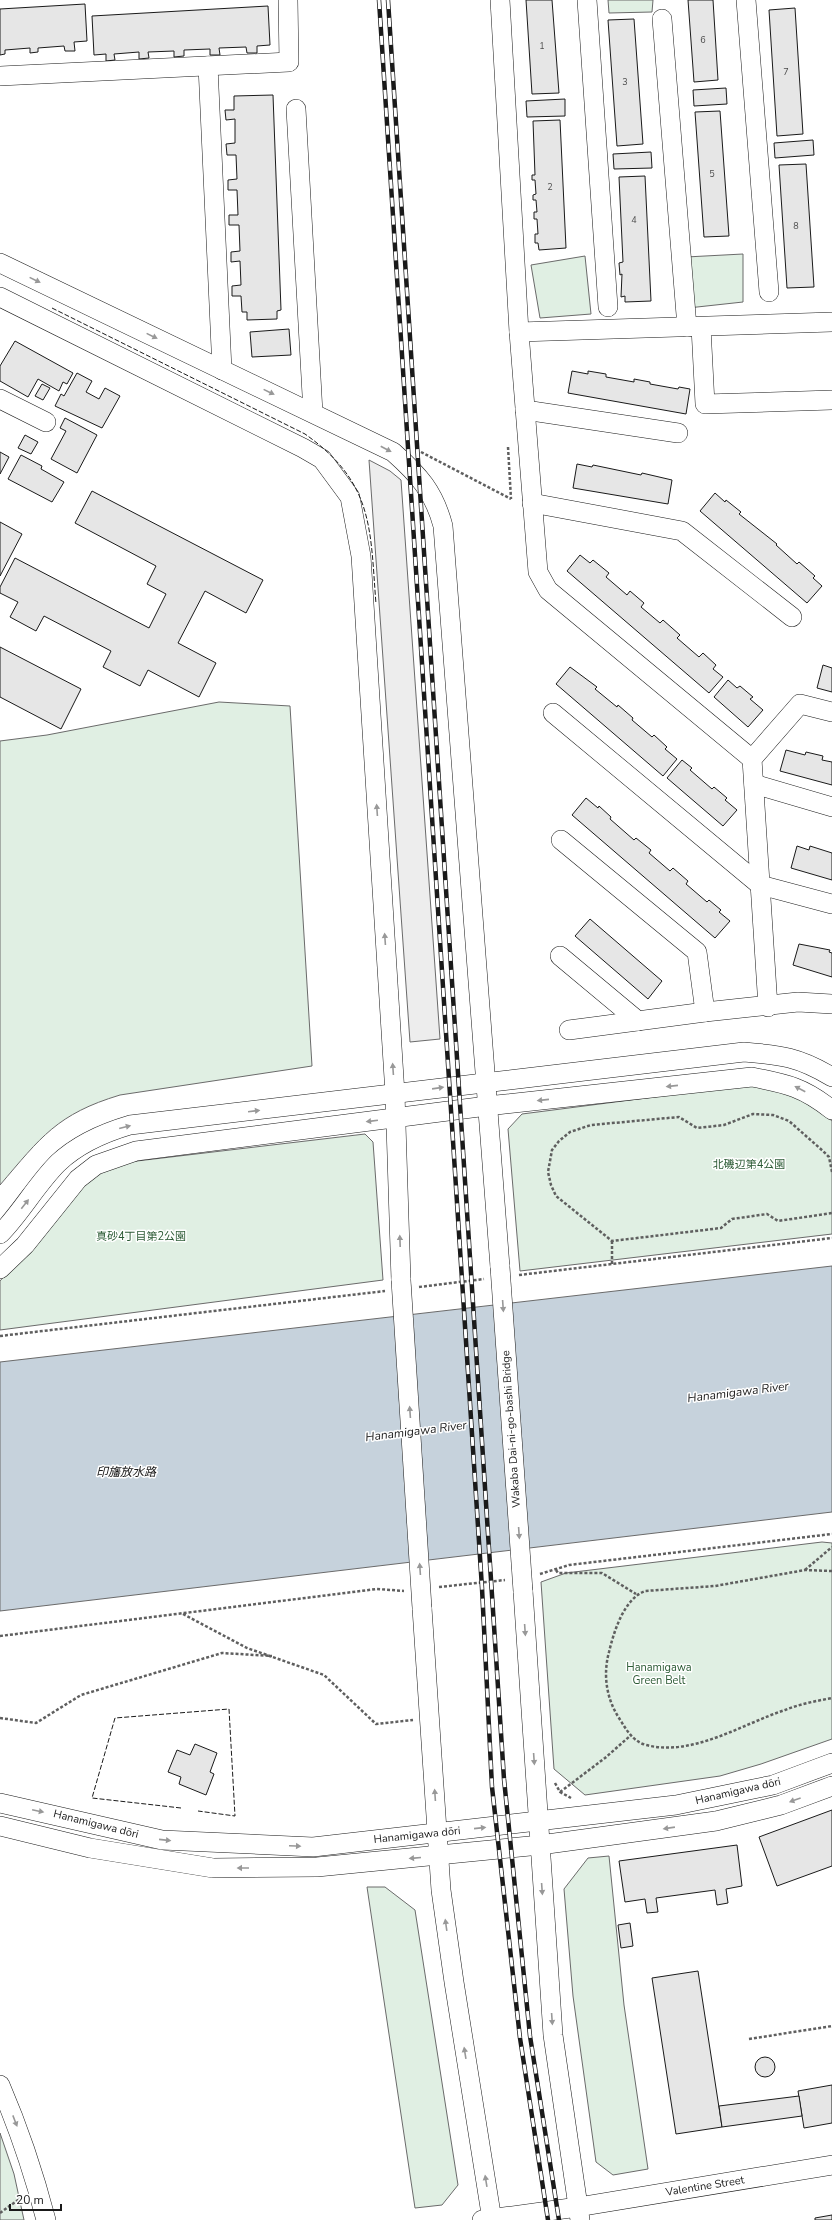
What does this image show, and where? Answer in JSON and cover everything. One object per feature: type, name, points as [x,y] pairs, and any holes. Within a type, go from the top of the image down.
[{"type":"street","points":[[0,76],[289,62],[288,0]]},
{"type":"street","points":[[500,0],[519,332],[538,572],[548,590],[752,759]]},
{"type":"street","points":[[587,0],[608,307]]},
{"type":"street","points":[[746,0],[769,292]]},
{"type":"street","points":[[662,20],[694,327],[705,404],[832,400]]},
{"type":"street","points":[[208,66],[222,370]]},
{"type":"street","points":[[296,109],[313,414]]},
{"type":"street","name":"Wakaba Dai-ni-go-bashi Bridge","points":[[2,268],[222,370],[393,452],[424,482],[439,511],[443,526],[484,1082],[500,1267],[553,2035],[579,2213]]},
{"type":"street","points":[[0,296],[303,448],[322,459],[350,497],[361,556],[395,1094],[401,1280],[438,1856],[454,1982],[489,2220]]},
{"type":"street","points":[[519,332],[832,322]]},
{"type":"street","points":[[0,399],[46,422]]},
{"type":"street","points":[[525,410],[678,434]]},
{"type":"street","points":[[532,504],[682,531],[792,617]]},
{"type":"street","points":[[768,1007],[752,759],[800,704],[832,712]]},
{"type":"street","points":[[553,713],[760,885],[832,904]]},
{"type":"street","points":[[754,784],[832,807]]},
{"type":"street","points":[[561,840],[697,952],[705,1012]]},
{"type":"street","points":[[560,956],[638,1021]]},
{"type":"street","points":[[569,1030],[705,1012],[768,1007],[798,1002],[832,1004]]},
{"type":"street","points":[[0,1234],[58,1164],[78,1147],[105,1132],[130,1125],[744,1052],[781,1054],[813,1066],[832,1077]]},
{"type":"street","points":[[0,1269],[26,1245],[78,1180],[96,1165],[136,1151],[487,1106],[752,1077],[791,1085],[818,1099],[832,1110]]},
{"type":"street","name":"Hanamigawa dōri","points":[[0,1803],[162,1840],[313,1847],[676,1805],[773,1785],[832,1763]]},
{"type":"street","name":"Hanamigawa dōri","points":[[0,1826],[90,1848],[213,1868],[317,1867],[540,1845],[716,1821],[781,1805],[832,1786]]},
{"type":"street","points":[[0,2085],[16,2122],[37,2184],[46,2220]]},
{"type":"street","name":"Valentine Street","points":[[489,2220],[579,2213],[832,2165]]},
{"type":"path","points":[[416,450],[511,499]]},
{"type":"path","points":[[832,1172],[829,1157],[789,1121],[764,1113],[736,1119],[724,1125],[697,1128],[679,1116],[591,1125],[570,1132],[559,1141],[552,1150],[548,1172],[550,1185],[556,1196],[612,1241],[721,1228],[732,1219],[767,1214],[778,1221],[832,1213]]},
{"type":"path","points":[[612,1241],[612,1264]]},
{"type":"path","points":[[805,1570],[832,1547]]},
{"type":"path","points":[[556,1570],[558,1573],[602,1573],[636,1594]]},
{"type":"path","points":[[832,1571],[805,1570],[715,1586],[644,1591],[636,1594],[630,1601],[621,1620],[612,1642],[605,1667],[608,1693],[617,1716],[630,1736],[645,1745],[662,1747],[703,1742],[786,1709],[832,1698]]},
{"type":"path","points":[[182,1613],[247,1648],[324,1675],[376,1724],[416,1720]]},
{"type":"path","points":[[0,1718],[36,1723],[80,1695],[222,1653],[272,1656]]},
{"type":"path","points":[[560,1792],[605,1758],[630,1736]]},
{"type":"path","points":[[554,1782],[560,1792],[577,1801]]},
{"type":"path","points":[[749,2039],[832,2026]]},
{"type":"path","points":[[0,2213],[26,2195]]},
{"type":"green space","points":[[608,0],[653,0],[652,12],[609,13]]},
{"type":"green space","points":[[743,254],[743,302],[688,308],[686,257]]},
{"type":"green space","points":[[585,256],[591,314],[540,318],[531,265]]},
{"type":"green space","points":[[219,702],[290,706],[312,1066],[120,1095],[98,1102],[65,1119],[39,1140],[0,1185],[0,741],[47,735]]},
{"type":"green space","name":"北磯辺第4公園","points":[[755,1084],[785,1091],[820,1111],[832,1121],[832,1234],[520,1271],[508,1129],[522,1114]]},
{"type":"green space","name":"真砂4丁目第2公園","points":[[365,1134],[373,1142],[383,1280],[0,1330],[0,1281],[94,1173],[120,1163]]},
{"type":"green space","name":"Hanamigawa Green Belt","points":[[822,1542],[832,1543],[832,1739],[761,1764],[720,1776],[585,1795],[554,1769],[541,1582],[566,1573]]},
{"type":"green space","points":[[609,1856],[624,2005],[648,2169],[613,2175],[596,2162],[573,1996],[564,1889],[588,1858]]},
{"type":"green space","points":[[367,1887],[385,1887],[415,1910],[458,2185],[442,2205],[415,2208]]},
{"type":"green space","points":[[0,2133],[14,2174],[24,2220],[0,2220]]},
{"type":"shaded area","points":[[369,460],[390,471],[401,480],[440,1039],[410,1042]]},
{"type":"water","name":"印旛放水路","points":[[832,1266],[832,1512],[0,1611],[0,1362]]},
{"type":"building","points":[[526,0],[552,0],[559,93],[532,94]]},
{"type":"building","points":[[688,0],[713,0],[718,80],[694,82]]},
{"type":"building","points":[[85,4],[87,41],[74,42],[75,51],[65,51],[64,46],[38,48],[38,52],[30,53],[30,48],[5,50],[5,54],[0,55],[0,9]]},
{"type":"building","points":[[268,6],[270,45],[257,46],[257,53],[247,53],[246,47],[219,48],[220,55],[210,55],[210,49],[184,50],[184,56],[174,57],[174,51],[148,52],[149,58],[139,59],[139,52],[114,54],[115,60],[106,61],[106,54],[94,55],[92,16]]},
{"type":"building","points":[[795,8],[803,134],[777,136],[769,10]]},
{"type":"building","points":[[634,19],[643,144],[617,146],[608,20]]},
{"type":"building","points":[[726,88],[727,104],[694,106],[693,90]]},
{"type":"building","points":[[273,95],[281,310],[277,311],[277,319],[247,320],[247,312],[242,312],[241,296],[232,296],[232,286],[241,285],[240,261],[231,262],[231,252],[240,251],[239,225],[229,225],[229,215],[238,215],[237,190],[228,190],[228,180],[237,179],[236,155],[227,155],[226,144],[235,143],[235,119],[226,120],[225,110],[234,110],[234,96]]},
{"type":"building","points":[[565,99],[565,116],[527,117],[526,101]]},
{"type":"building","points":[[720,111],[729,236],[704,237],[695,112]]},
{"type":"building","points":[[560,120],[566,248],[539,250],[538,243],[535,243],[535,234],[538,234],[537,219],[534,219],[534,212],[537,212],[536,200],[533,200],[533,195],[536,194],[535,180],[532,180],[532,175],[535,175],[533,121]]},
{"type":"building","points":[[813,140],[814,155],[775,158],[774,143]]},
{"type":"building","points":[[651,152],[652,168],[614,169],[613,154]]},
{"type":"building","points":[[806,164],[814,287],[787,288],[779,165]]},
{"type":"building","points":[[645,176],[651,301],[625,302],[625,296],[621,297],[622,274],[620,275],[619,263],[623,262],[619,177]]},
{"type":"building","points":[[289,329],[291,355],[252,357],[250,332]]},
{"type":"building","points":[[15,341],[73,373],[67,384],[63,382],[59,391],[38,379],[28,397],[0,381],[0,366]]},
{"type":"building","points":[[572,371],[588,374],[588,371],[606,374],[606,377],[634,382],[634,379],[650,382],[650,384],[678,389],[679,387],[690,389],[686,414],[568,393]]},
{"type":"building","points":[[77,373],[92,381],[86,392],[99,399],[105,388],[120,396],[102,428],[55,406],[61,394],[64,396]]},
{"type":"building","points":[[42,384],[50,388],[43,400],[35,396]]},
{"type":"building","points":[[65,418],[97,435],[77,473],[51,459],[66,431],[60,428]]},
{"type":"building","points":[[25,435],[38,442],[31,454],[18,448]]},
{"type":"building","points":[[0,452],[9,457],[0,474]]},
{"type":"building","points":[[21,455],[42,466],[41,469],[64,482],[52,502],[8,479]]},
{"type":"building","points":[[577,464],[592,467],[593,465],[641,475],[642,473],[672,480],[668,504],[573,488]]},
{"type":"building","points":[[92,491],[263,580],[246,613],[205,591],[178,643],[216,663],[199,697],[148,670],[140,686],[103,667],[111,651],[44,616],[36,631],[10,617],[18,602],[0,593],[0,587],[15,558],[149,628],[166,594],[147,584],[156,566],[75,523]]},
{"type":"building","points":[[715,493],[725,502],[726,500],[741,512],[739,514],[777,544],[776,545],[797,564],[799,562],[815,576],[813,578],[822,586],[807,603],[700,511]]},
{"type":"building","points":[[0,522],[22,534],[0,576]]},
{"type":"building","points":[[580,555],[590,563],[593,560],[609,573],[606,577],[627,595],[630,591],[644,603],[641,607],[660,623],[663,620],[680,635],[677,638],[699,657],[703,653],[716,665],[713,669],[723,677],[709,693],[567,571]]},
{"type":"building","points":[[0,647],[81,689],[61,729],[0,697]]},
{"type":"building","points":[[823,665],[832,668],[832,692],[817,688]]},
{"type":"building","points":[[570,667],[597,687],[595,689],[617,707],[618,705],[633,718],[632,720],[652,737],[654,735],[667,747],[665,749],[677,759],[663,776],[556,684]]},
{"type":"building","points":[[728,680],[737,688],[740,686],[753,697],[750,699],[763,710],[748,727],[714,697]]},
{"type":"building","points":[[786,750],[805,755],[806,752],[823,756],[822,760],[832,762],[832,785],[780,771]]},
{"type":"building","points":[[682,760],[692,768],[690,770],[712,789],[714,787],[727,798],[725,800],[737,810],[723,826],[667,778]]},
{"type":"building","points":[[586,798],[598,808],[599,806],[611,817],[610,819],[634,840],[636,838],[651,850],[649,853],[670,871],[673,868],[688,881],[686,884],[707,902],[709,900],[721,910],[719,912],[730,921],[715,938],[572,815]]},
{"type":"building","points":[[797,846],[809,850],[810,846],[832,853],[832,880],[791,868]]},
{"type":"building","points":[[590,919],[662,981],[648,999],[575,936]]},
{"type":"building","points":[[799,944],[830,950],[829,952],[832,953],[832,977],[793,965]]},
{"type":"building","points":[[195,1744],[217,1753],[210,1772],[214,1774],[206,1795],[179,1784],[181,1777],[168,1772],[177,1750],[190,1755]]},
{"type":"building","points":[[832,1810],[832,1866],[777,1886],[759,1837]]},
{"type":"building","points":[[737,1845],[742,1886],[726,1889],[728,1903],[717,1905],[715,1890],[656,1898],[658,1912],[647,1913],[645,1899],[625,1902],[619,1861]]},
{"type":"building","points":[[630,1923],[633,1946],[621,1948],[618,1925]]},
{"type":"building","points":[[698,1971],[722,2127],[676,2134],[652,1978]]},
{"type":"building","points":[[765,2057],[772,2060],[775,2067],[772,2074],[765,2077],[758,2074],[755,2067],[758,2060]]},
{"type":"building","points":[[832,2085],[832,2123],[804,2128],[798,2091]]},
{"type":"building","points":[[799,2096],[802,2116],[722,2127],[719,2106]]},
{"type":"building","points":[[832,2215],[832,2220],[815,2220],[815,2218]]},
{"type":"railway","points":[[379,0],[482,1588],[492,1787],[520,2038],[548,2220]]},
{"type":"railway","points":[[388,0],[504,1779],[530,2036],[559,2220]]},
{"type":"fence","points":[[52,308],[305,434],[328,452],[344,471],[356,489],[364,509],[372,552],[376,604]]},
{"type":"fence","points":[[181,1808],[92,1798],[115,1718],[229,1709],[235,1816],[198,1811]]},
{"type":"water label","name":"Hanamigawa River","points":[[738,1392]]},
{"type":"water label","name":"Hanamigawa River","points":[[416,1431]]}]
